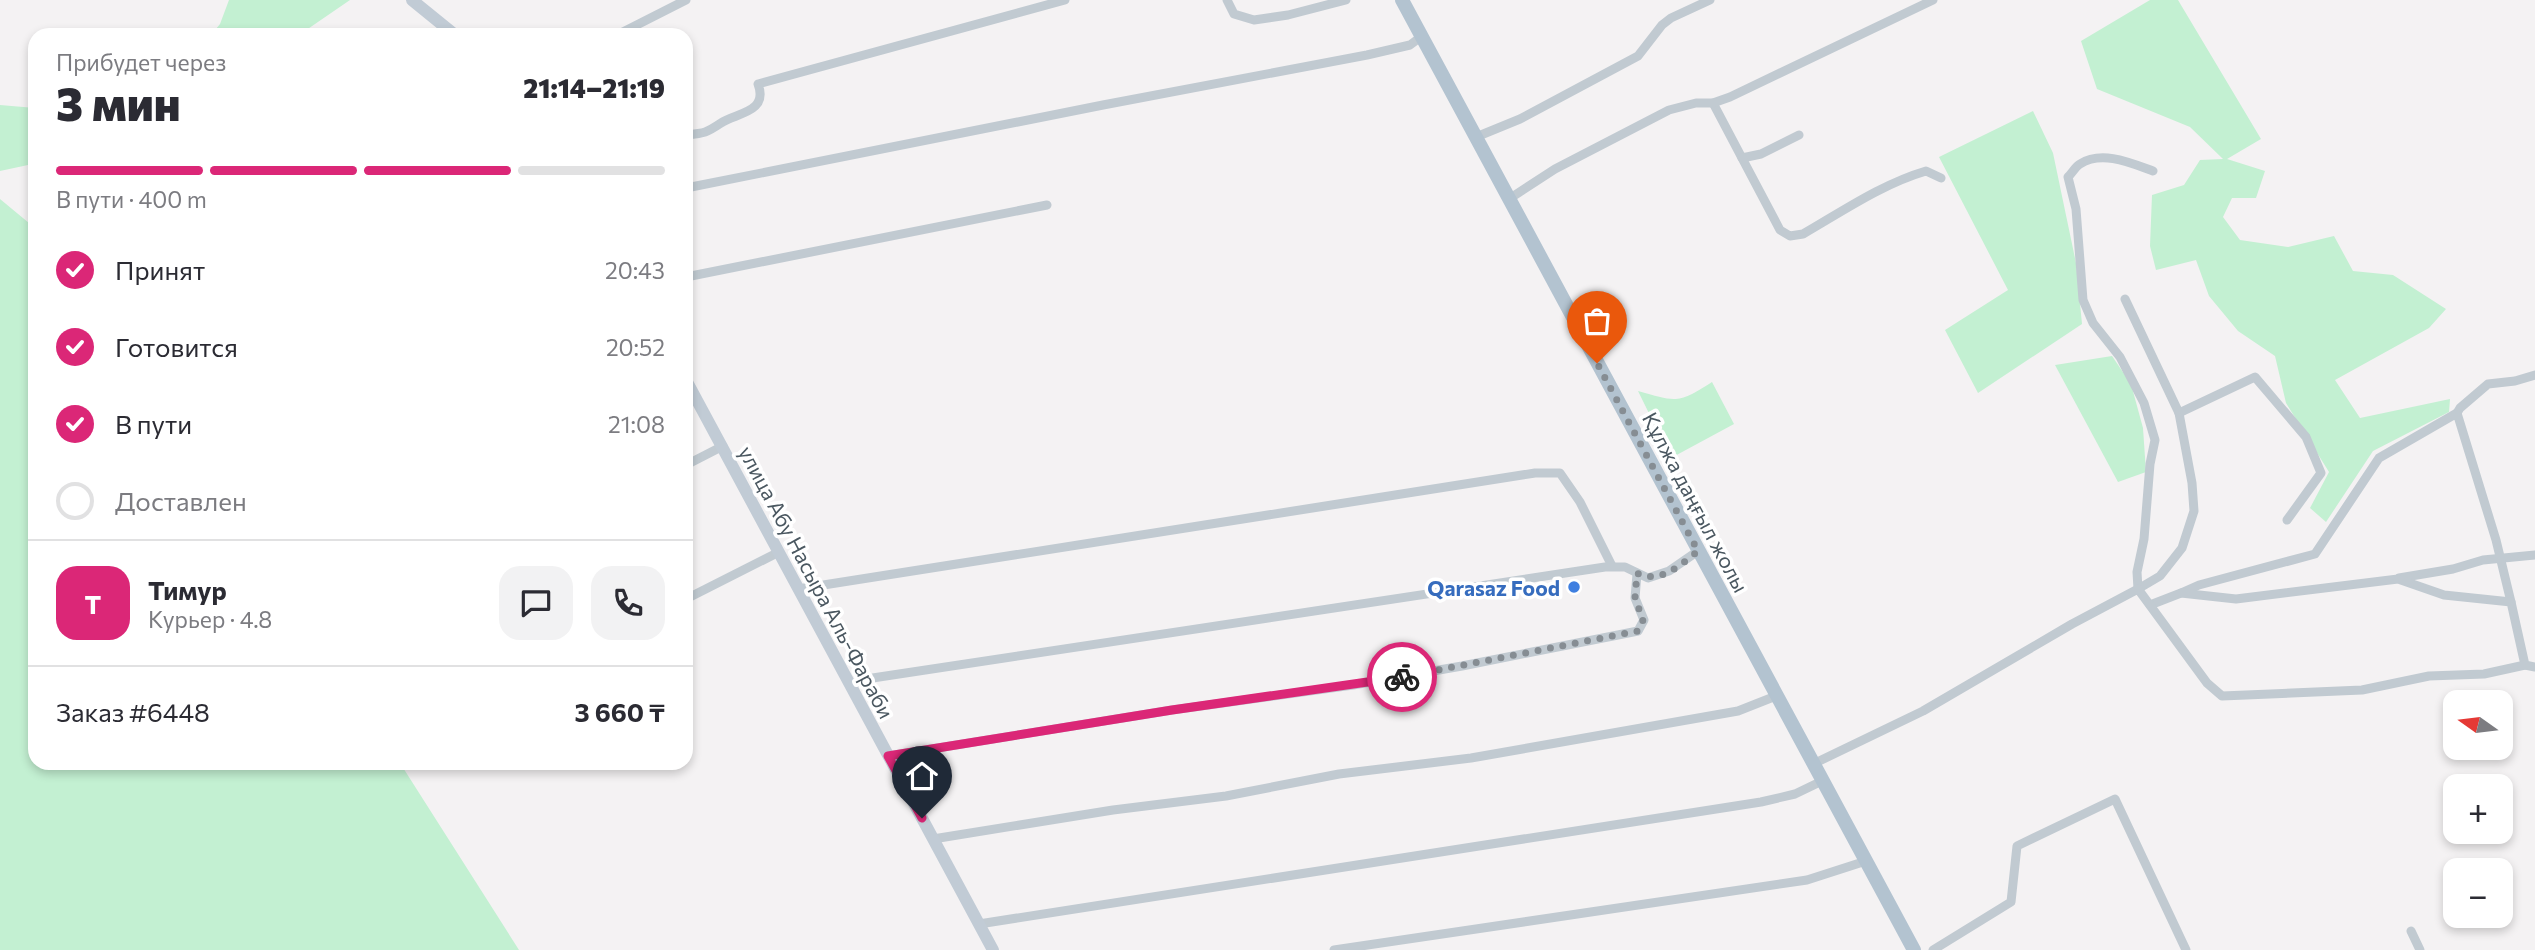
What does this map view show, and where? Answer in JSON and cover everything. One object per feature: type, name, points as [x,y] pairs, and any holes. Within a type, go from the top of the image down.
[{"type":"main road","name":"Құлжа даңғыл жолы","points":[[1402,0],[1914,950]]},
{"type":"street","points":[[412,0],[446,28]]},
{"type":"street","points":[[693,134],[716,129],[722,122],[750,111],[758,100],[758,84],[1065,0]]},
{"type":"street","points":[[1227,0],[1234,14],[1254,20],[1289,15],[1346,0]]},
{"type":"street","points":[[1476,137],[1520,119],[1638,55],[1671,18],[1710,0]]},
{"type":"street","points":[[1509,199],[1555,169],[1669,110],[1696,103],[1713,103],[1933,0]]},
{"type":"street","points":[[630,28],[681,1]]},
{"type":"street","points":[[693,187],[1367,55],[1410,45],[1422,36]]},
{"type":"street","points":[[1713,103],[1780,230],[1790,236],[1803,234],[1909,176],[1926,171],[1941,178]]},
{"type":"street","points":[[1742,158],[1760,154],[1799,135]]},
{"type":"street","points":[[2153,172],[2103,157],[2080,164],[2068,177],[2076,209],[2083,300],[2093,323],[2120,357],[2144,402],[2155,440],[2150,464],[2144,538],[2137,572],[2138,589],[2207,683],[2222,696],[2362,690],[2429,676],[2484,674],[2530,666],[2457,413]]},
{"type":"street","points":[[693,276],[1047,205]]},
{"type":"street","points":[[1813,764],[1923,711],[2072,624],[2138,589],[2160,576],[2182,548],[2194,511],[2192,483],[2179,413],[2125,299]]},
{"type":"street","points":[[2150,606],[2199,584],[2315,554],[2379,458],[2457,413],[2488,384],[2515,381],[2535,375]]},
{"type":"street","points":[[2179,413],[2255,377],[2306,438],[2320,472],[2287,520]]},
{"type":"street","name":"улица Абу Насыра Аль-Фараби","points":[[693,392],[993,950]]},
{"type":"street","points":[[693,461],[723,446]]},
{"type":"street","points":[[798,589],[1535,473],[1560,473],[1580,502],[1612,566]]},
{"type":"street","points":[[850,686],[866,679],[1612,566],[1625,567],[1648,578],[1659,576],[1679,566],[1698,551]]},
{"type":"street","points":[[693,595],[779,552]]},
{"type":"street","points":[[2181,593],[2236,599],[2398,579],[2500,558],[2535,555]]},
{"type":"street","points":[[888,756],[1172,710],[1367,683],[1638,631],[1643,620],[1635,598],[1637,573]]},
{"type":"street","points":[[2398,579],[2444,595],[2511,602]]},
{"type":"street","points":[[933,839],[1113,810],[1226,796],[1339,774],[1485,755],[1738,711],[1776,696]]},
{"type":"street","points":[[979,924],[1761,802],[1795,793],[1822,781]]},
{"type":"street","points":[[1933,950],[2011,902],[2017,846],[2115,799],[2186,950]]},
{"type":"street","points":[[1334,950],[1807,880],[1866,861]]},
{"type":"street","points":[[2411,932],[2420,950]]},
{"type":"green space","points":[[229,0],[350,0],[309,28],[217,28]]},
{"type":"green space","points":[[2150,0],[2178,0],[2261,139],[2227,159],[2265,171],[2256,198],[2232,198],[2223,217],[2240,240],[2288,247],[2334,236],[2353,271],[2393,275],[2446,309],[2429,328],[2335,380],[2360,418],[2450,399],[2449,412],[2373,451],[2326,522],[2310,508],[2329,472],[2286,403],[2275,356],[2238,331],[2209,296],[2196,260],[2156,270],[2150,246],[2152,195],[2184,185],[2200,160],[2223,159],[2190,127],[2097,89],[2081,41]]},
{"type":"green space","points":[[0,105],[28,107],[28,165],[0,171]]},
{"type":"green space","points":[[2033,111],[2053,153],[2076,263],[2082,324],[1978,393],[1945,330],[2008,290],[1939,157]]},
{"type":"green space","points":[[0,199],[28,222],[28,770],[404,770],[519,950],[0,950]]},
{"type":"green space","points":[[2112,356],[2131,384],[2143,428],[2146,472],[2118,482],[2055,365]]},
{"type":"green space","points":[[1712,382],[1734,424],[1671,458],[1638,391],[1677,399]]},
{"type":"way so far","points":[[1402,677],[1638,631],[1643,620],[1635,598],[1637,573],[1648,578],[1659,576],[1679,566],[1698,551],[1597,363]]},
{"type":"place","name":"Qarasaz Food","points":[[1574,587]]},
{"type":"route","points":[[922,818],[888,756],[1172,710],[1402,677]]}]
